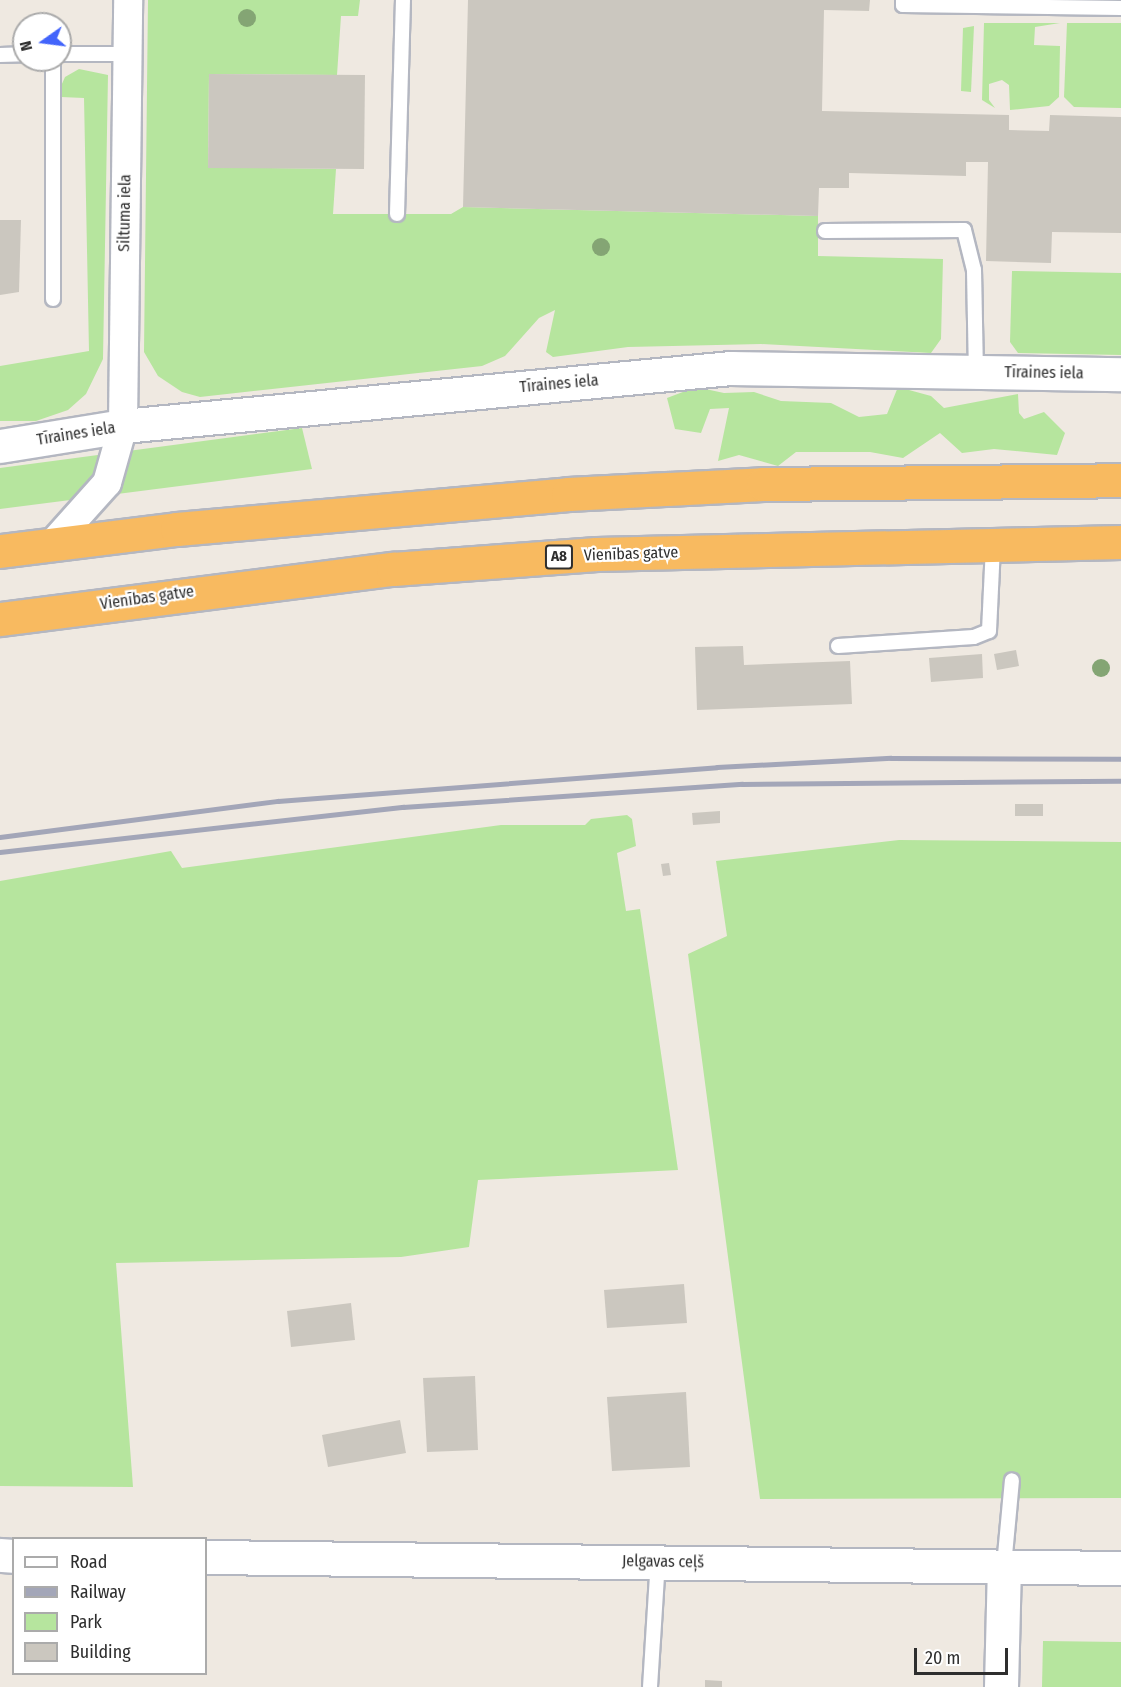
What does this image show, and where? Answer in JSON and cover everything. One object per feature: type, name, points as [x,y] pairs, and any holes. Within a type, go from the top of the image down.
[{"type":"highway","points":[[0,551],[54,542],[568,494],[798,483],[1121,480]]},
{"type":"highway","name":"Vienības gatve","points":[[0,619],[176,593],[429,566],[596,554],[1121,542]]},
{"type":"street","name":"Siltuma iela","points":[[54,542],[107,483],[123,426],[128,0]]},
{"type":"street","name":"Tīraines iela","points":[[0,446],[123,426],[731,368],[1121,374]]},
{"type":"street","name":"Jelgavas ceļš","points":[[207,1557],[1121,1568]]},
{"type":"street","points":[[1001,1687],[1004,1566]]},
{"type":"lane","points":[[397,214],[403,0]]},
{"type":"lane","points":[[903,0],[903,5],[1121,8]]},
{"type":"lane","points":[[72,54],[127,54]]},
{"type":"lane","points":[[53,72],[53,299]]},
{"type":"lane","points":[[825,231],[964,230],[974,270],[976,372]]},
{"type":"lane","points":[[838,645],[974,637],[989,631],[993,545]]},
{"type":"lane","points":[[1004,1566],[1012,1480]]},
{"type":"lane","points":[[650,1687],[658,1561]]},
{"type":"green space","points":[[148,0],[360,0],[358,16],[341,16],[337,75],[209,74],[208,167],[336,169],[333,214],[451,214],[463,207],[818,216],[818,256],[943,259],[941,339],[931,353],[761,344],[628,347],[553,357],[546,352],[555,310],[539,318],[505,356],[482,366],[200,397],[182,392],[158,376],[144,352]]},
{"type":"green space","points":[[984,23],[1060,23],[1035,27],[1034,45],[1060,46],[1059,97],[1049,106],[1010,110],[1009,85],[1002,80],[989,84],[989,100],[995,108],[982,100]]},
{"type":"green space","points":[[1067,23],[1121,23],[1121,108],[1074,107],[1064,97]]},
{"type":"green space","points":[[974,26],[971,92],[961,91],[963,28]]},
{"type":"green space","points":[[79,69],[108,75],[103,359],[86,394],[68,410],[36,421],[0,421],[0,366],[89,351],[84,98],[61,97],[61,86],[65,77]]},
{"type":"green space","points":[[1012,271],[1121,273],[1121,355],[1018,353],[1010,342]]},
{"type":"green space","points":[[696,387],[724,393],[754,392],[781,401],[831,403],[859,417],[887,414],[898,387],[931,396],[944,408],[1018,394],[1019,413],[1024,419],[1044,412],[1065,433],[1057,455],[994,449],[962,453],[940,433],[903,458],[870,452],[796,452],[778,466],[739,455],[718,461],[729,408],[710,409],[701,433],[675,429],[667,398]]},
{"type":"green space","points":[[302,428],[312,469],[0,509],[0,468]]},
{"type":"green space","points":[[627,815],[632,819],[636,846],[617,853],[626,911],[640,909],[678,1170],[478,1180],[469,1247],[401,1257],[116,1263],[133,1487],[0,1486],[0,881],[171,851],[182,868],[501,825],[585,825],[591,819]]},
{"type":"green space","points":[[899,840],[1121,842],[1121,1498],[760,1499],[688,954],[727,936],[716,861]]},
{"type":"green space","points":[[1043,1641],[1121,1642],[1121,1687],[1042,1687]]},
{"type":"building","points":[[468,0],[870,0],[869,11],[824,10],[822,111],[1009,115],[1009,130],[1049,131],[1050,115],[1121,117],[1121,233],[1052,232],[1051,263],[986,261],[988,162],[966,162],[966,176],[849,173],[849,188],[819,188],[818,216],[463,207]]},
{"type":"building","points":[[209,74],[365,75],[364,169],[208,168]]},
{"type":"building","points":[[0,220],[21,220],[19,292],[0,295]]},
{"type":"building","points":[[743,646],[744,665],[850,661],[852,704],[697,710],[695,647]]},
{"type":"building","points":[[1016,650],[1019,666],[997,670],[994,654]]},
{"type":"building","points":[[982,654],[983,678],[931,682],[929,658]]},
{"type":"building","points":[[1015,804],[1043,804],[1043,816],[1015,816]]},
{"type":"building","points":[[720,811],[720,823],[693,825],[692,813]]},
{"type":"building","points":[[669,863],[671,875],[663,876],[661,864]]},
{"type":"building","points":[[684,1284],[687,1323],[607,1328],[604,1290]]},
{"type":"building","points":[[351,1303],[355,1340],[291,1347],[287,1311]]},
{"type":"building","points":[[475,1376],[478,1450],[427,1452],[423,1378]]},
{"type":"building","points":[[686,1392],[690,1467],[612,1471],[607,1397]]},
{"type":"building","points":[[400,1420],[406,1453],[328,1467],[322,1435]]},
{"type":"building","points":[[705,1680],[722,1681],[722,1687],[705,1687]]},
{"type":"railway","points":[[0,837],[278,801],[717,767],[891,758],[1121,759]]},
{"type":"railway","points":[[0,852],[403,807],[742,784],[1121,781]]}]
